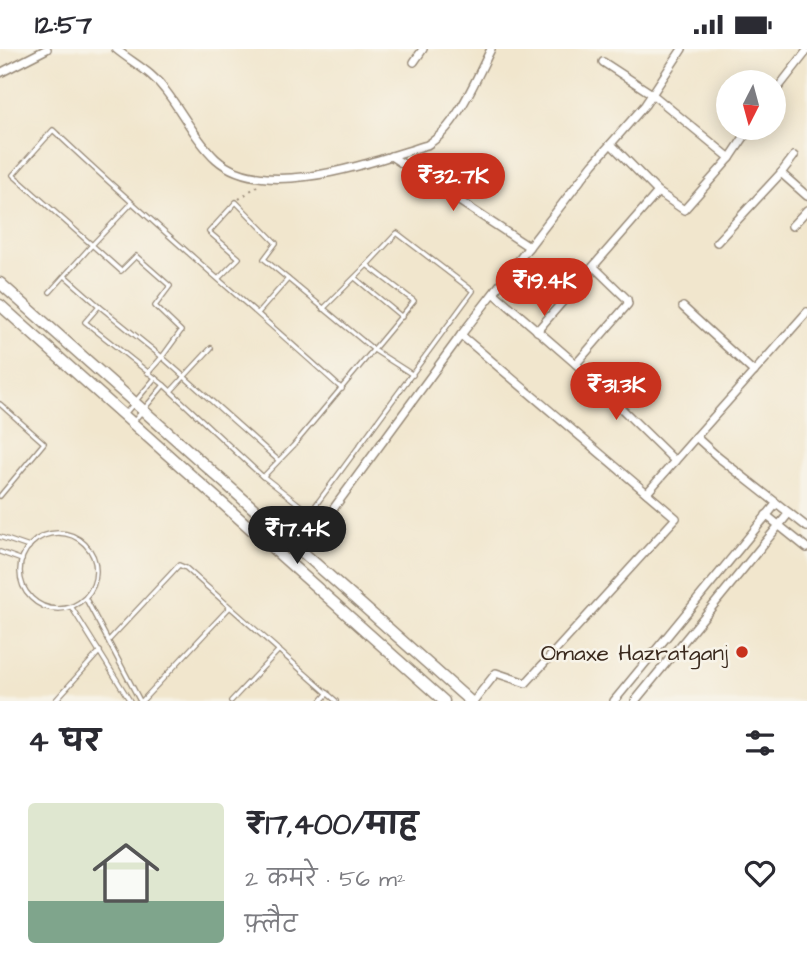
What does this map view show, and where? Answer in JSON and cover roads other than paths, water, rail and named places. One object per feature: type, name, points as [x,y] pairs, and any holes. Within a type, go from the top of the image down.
[{"type":"street","points":[[0,73],[47,49]]},
{"type":"street","points":[[116,49],[142,67],[164,88],[216,159],[237,171],[270,177],[322,173],[427,145],[439,138],[451,122],[491,49]]},
{"type":"street","points":[[414,62],[423,49]]},
{"type":"street","points":[[303,550],[461,335],[652,94],[682,49]]},
{"type":"street","points":[[786,77],[805,52]]},
{"type":"street","points":[[603,62],[652,94],[730,158]]},
{"type":"street","points":[[611,144],[658,192],[684,210],[730,158],[742,140]]},
{"type":"street","points":[[391,156],[529,247]]},
{"type":"street","points":[[717,242],[794,156]]},
{"type":"street","points":[[781,173],[807,196]]},
{"type":"street","points":[[537,331],[658,192]]},
{"type":"street","points":[[792,226],[807,210]]},
{"type":"street","points":[[576,364],[628,303],[593,267]]},
{"type":"street","points":[[0,283],[472,701],[496,673],[526,683],[676,518],[461,335]]},
{"type":"street","points":[[494,293],[576,364],[675,461]]},
{"type":"street","points":[[0,305],[444,701]]},
{"type":"street","points":[[683,307],[754,372]]},
{"type":"street","points":[[647,493],[807,311]]},
{"type":"street","points":[[696,437],[807,527]]},
{"type":"street","points":[[614,701],[776,504]]},
{"type":"street","points":[[635,701],[789,513]]},
{"type":"street","points":[[766,515],[807,548]]},
{"type":"street","points":[[668,635],[680,646]]},
{"type":"lane","points":[[148,373],[181,331],[155,306],[170,286],[136,256],[121,271],[13,175],[53,130],[131,204],[219,278],[342,389]]},
{"type":"lane","points":[[219,278],[239,258],[209,232],[236,202],[276,243],[264,259],[374,350],[413,375]]},
{"type":"lane","points":[[50,292],[131,204]]},
{"type":"lane","points":[[99,306],[85,322],[164,385],[263,477],[310,513],[473,291],[397,233],[323,309]]},
{"type":"lane","points":[[263,477],[342,389],[414,302],[367,265]]},
{"type":"lane","points":[[65,276],[185,376],[279,461]]},
{"type":"lane","points":[[355,277],[402,317]]},
{"type":"lane","points":[[258,313],[288,279]]},
{"type":"lane","points":[[171,391],[211,348]]},
{"type":"lane","points":[[129,418],[140,405],[155,378]]},
{"type":"lane","points":[[129,418],[164,385]]},
{"type":"lane","points":[[0,404],[44,443],[0,496]]},
{"type":"lane","points":[[61,533],[81,541],[89,549],[97,569],[96,580],[86,599],[72,607],[49,609],[38,604],[23,586],[20,575],[22,560],[29,547],[40,538],[61,533]]},
{"type":"lane","points":[[0,537],[29,547]]},
{"type":"lane","points":[[0,552],[22,560]]},
{"type":"lane","points":[[109,640],[179,565],[186,568],[336,701]]},
{"type":"lane","points":[[86,599],[141,701],[230,607]]},
{"type":"lane","points":[[72,607],[130,701]]},
{"type":"lane","points":[[232,701],[279,650]]},
{"type":"lane","points":[[55,701],[101,651]]},
{"type":"lane","points":[[321,701],[328,694]]},
{"type":"place","name":"Omaxe Hazratganj","points":[[742,652]]}]
